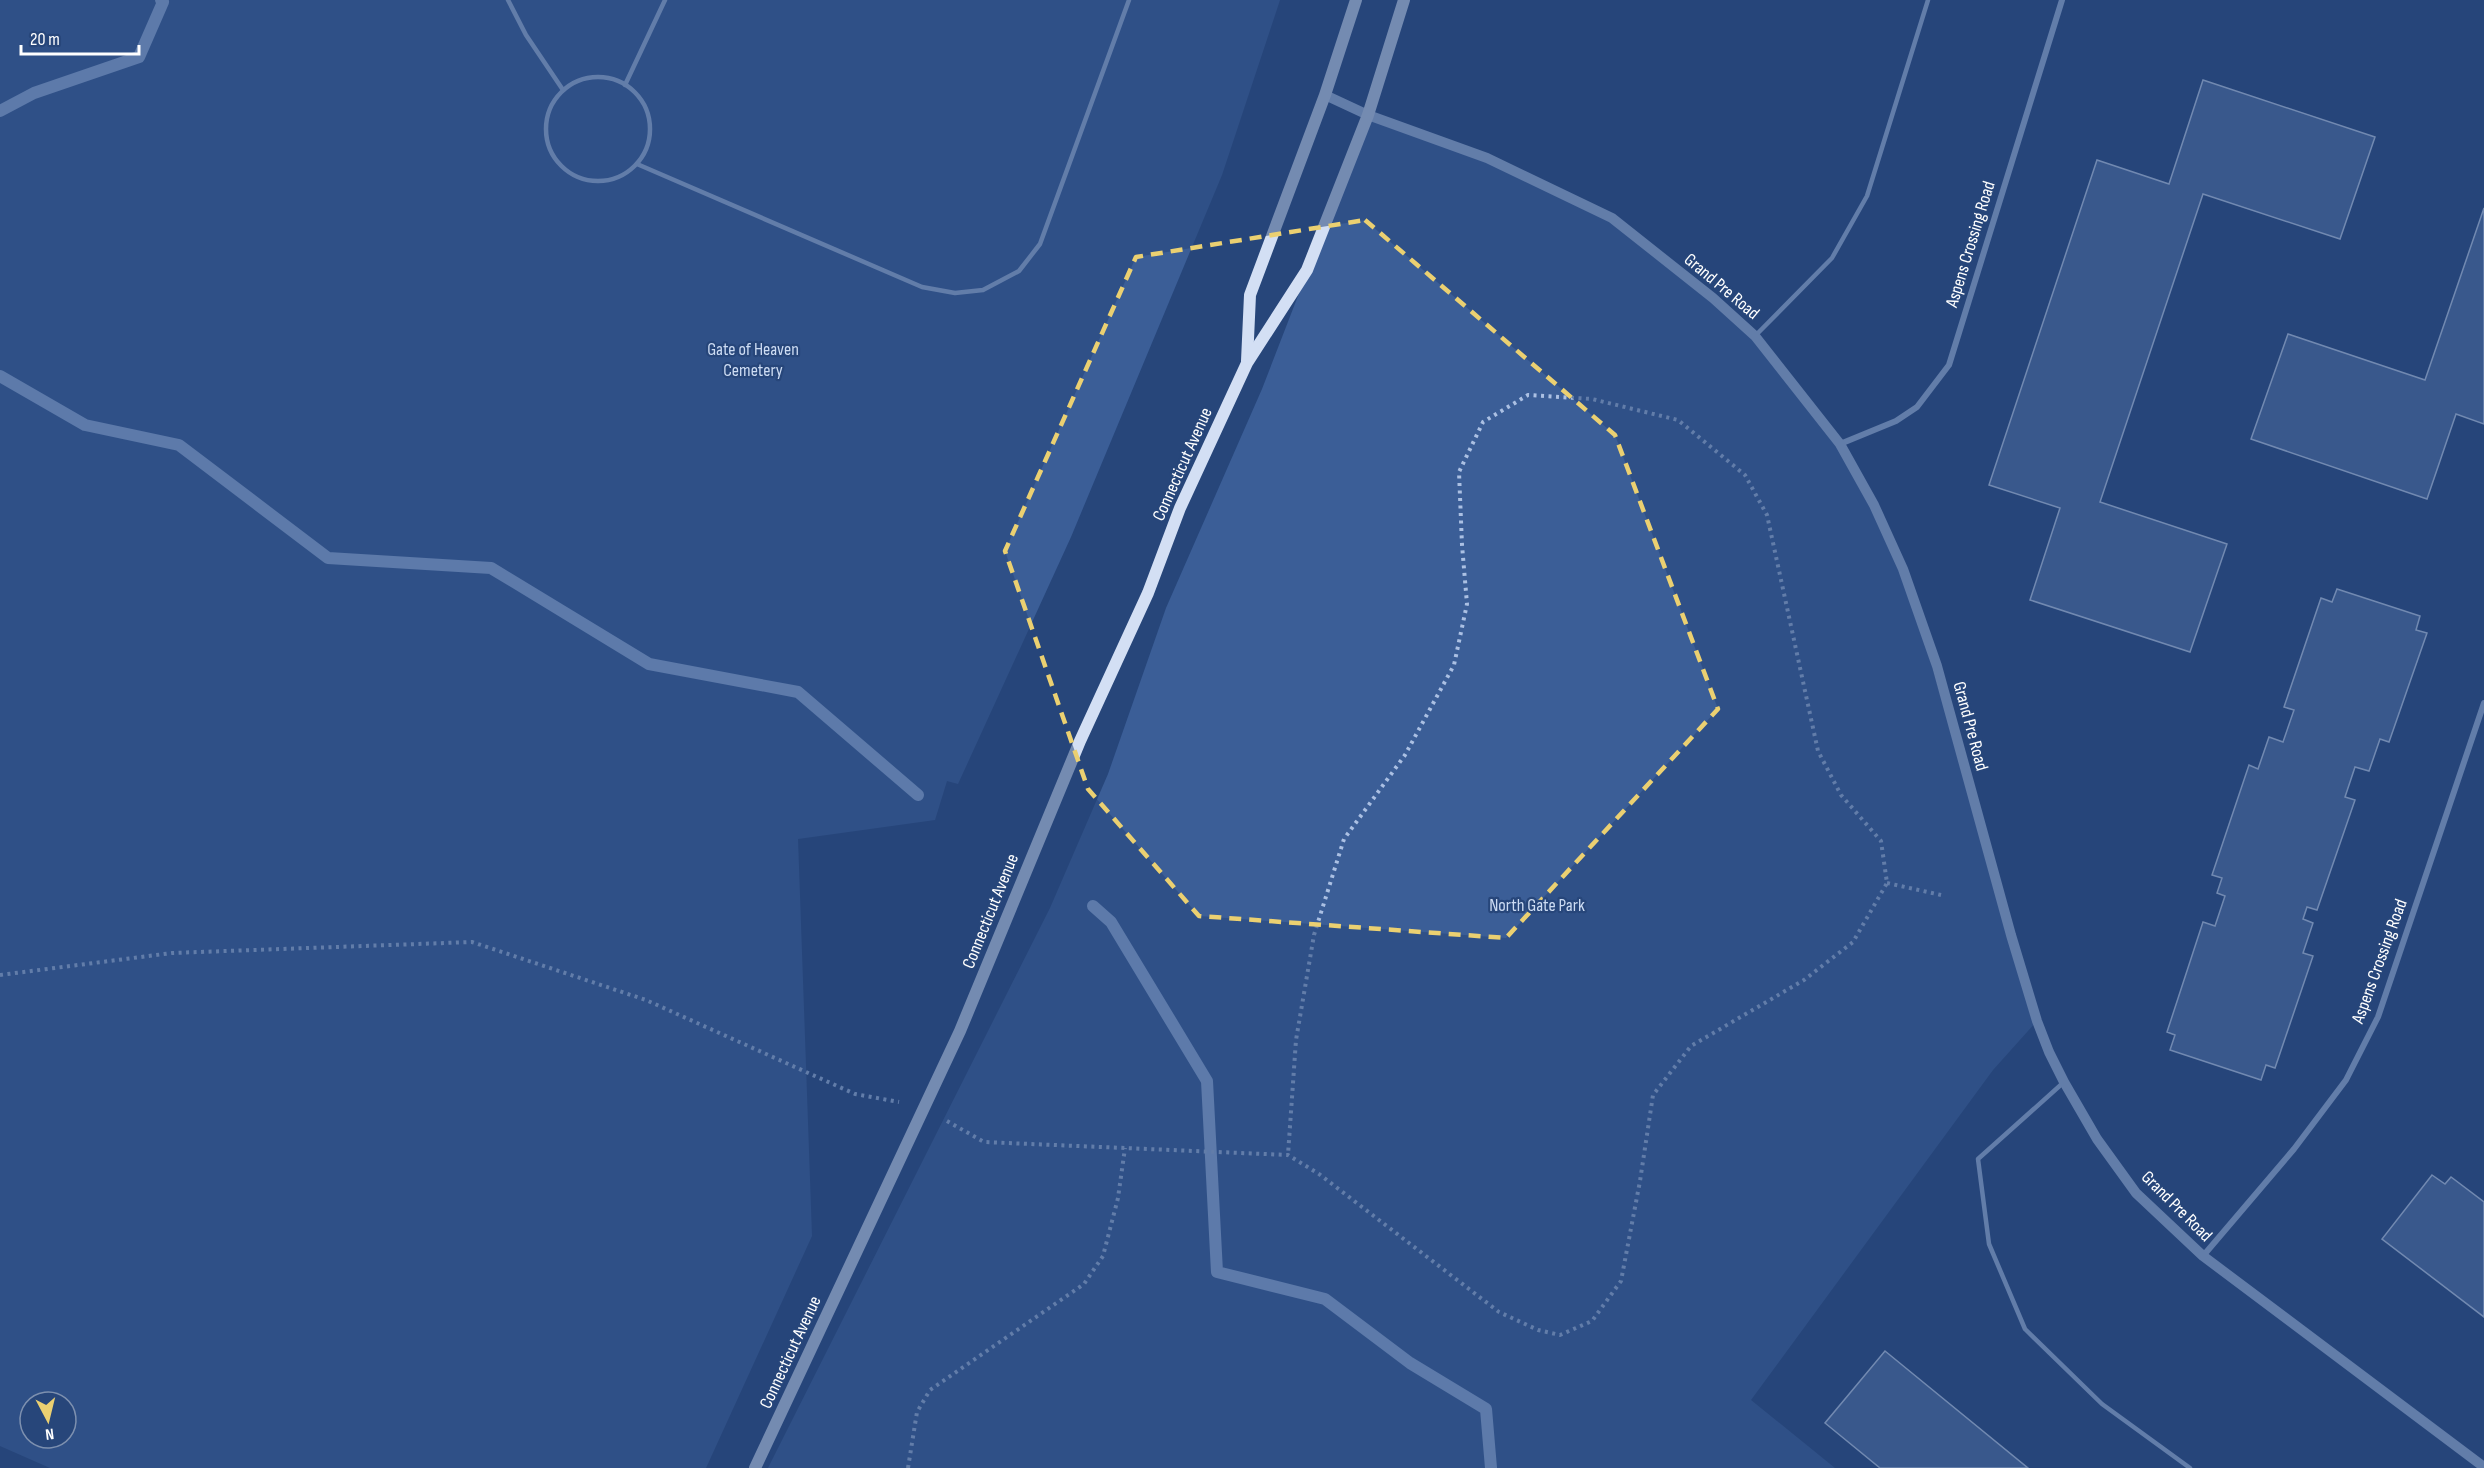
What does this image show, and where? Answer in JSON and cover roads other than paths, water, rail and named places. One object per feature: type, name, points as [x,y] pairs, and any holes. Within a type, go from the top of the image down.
[{"type":"main road","name":"Connecticut Avenue","points":[[1247,363],[1250,295],[1325,95],[1356,0]]},
{"type":"main road","name":"Connecticut Avenue","points":[[755,1468],[960,1031],[1080,741],[1148,593],[1180,508],[1247,363],[1307,270],[1368,115],[1404,0]]},
{"type":"street","name":"Aspens Crossing Road","points":[[1840,444],[1896,421],[1917,407],[1948,365],[2061,0]]},
{"type":"street","name":"Grand Pre Road","points":[[1325,95],[1368,115],[1487,158],[1612,218],[1713,298],[1755,336],[1840,444],[1874,505],[1903,568],[1922,617],[1937,666],[2034,1010],[2049,1053],[2097,1139],[2136,1193],[2203,1256],[2484,1467]]},
{"type":"street","name":"Aspens Crossing Road","points":[[2203,1256],[2294,1149],[2346,1080],[2378,1017],[2484,703]]},
{"type":"lane","points":[[508,0],[526,35],[563,90]]},
{"type":"lane","points":[[625,85],[664,0]]},
{"type":"lane","points":[[636,164],[922,287],[955,293],[983,290],[1019,271],[1040,244],[1129,0]]},
{"type":"lane","points":[[1755,336],[1832,258],[1867,196],[1928,0]]},
{"type":"lane","points":[[588,77],[615,79],[625,85],[638,95],[648,111],[650,135],[645,153],[625,174],[607,181],[589,181],[568,173],[555,160],[545,135],[546,117],[559,93],[571,83],[588,77]]},
{"type":"lane","points":[[2064,1082],[1978,1159],[1989,1244],[2025,1329],[2102,1404],[2190,1468]]},
{"type":"waterway","points":[[0,111],[34,93],[139,57],[163,2],[161,0]]},
{"type":"waterway","points":[[0,376],[85,425],[179,445],[328,558],[491,568],[649,664],[798,692],[918,795]]},
{"type":"waterway","points":[[1093,906],[1111,922],[1207,1081],[1217,1272],[1325,1299],[1410,1363],[1486,1409],[1491,1468]]},
{"type":"park label","name":"Gate of Heaven Cemetery","points":[[753,359]]},
{"type":"park label","name":"North Gate Park","points":[[1537,905]]}]
